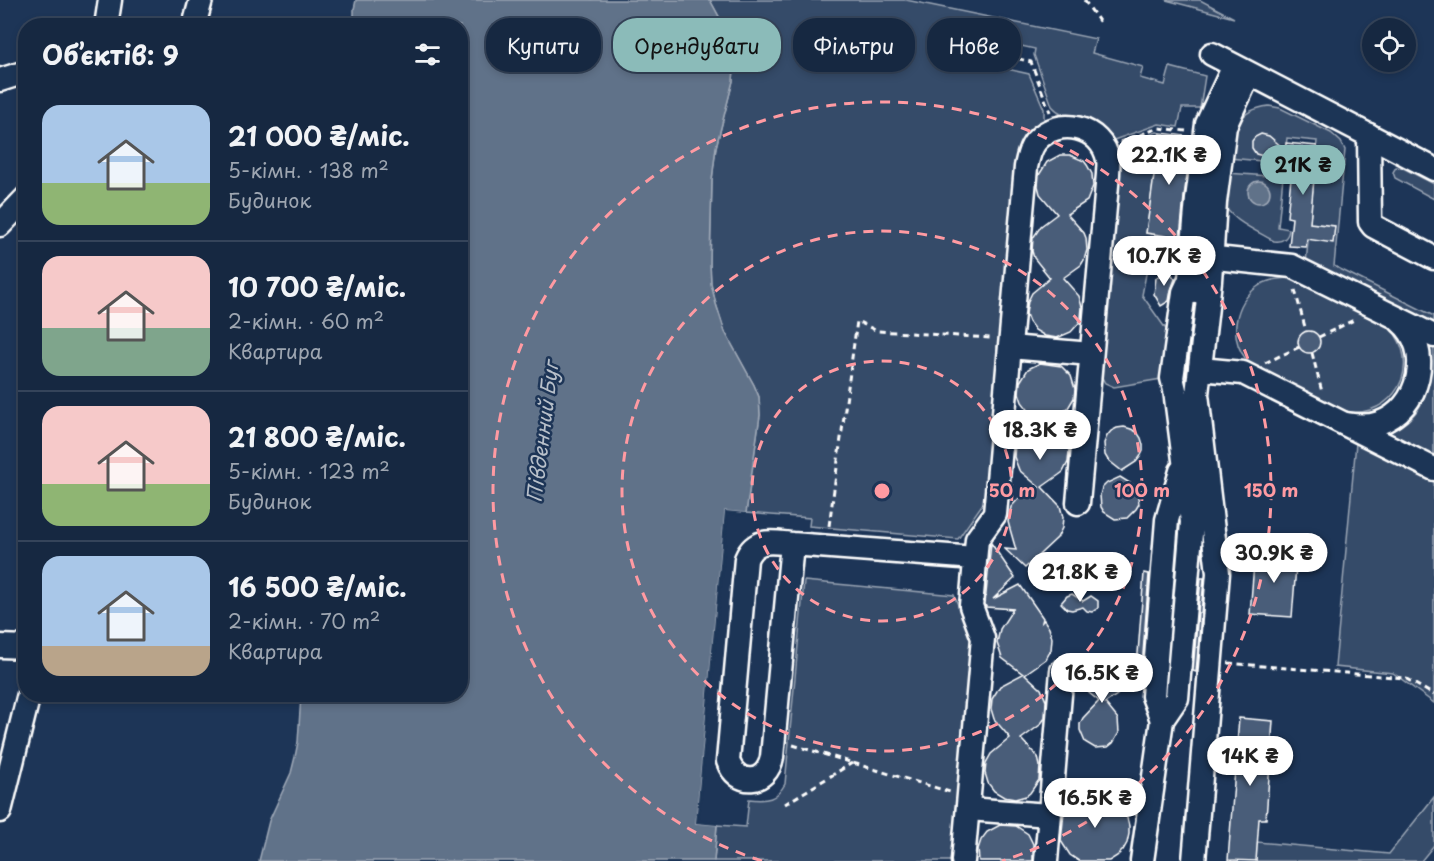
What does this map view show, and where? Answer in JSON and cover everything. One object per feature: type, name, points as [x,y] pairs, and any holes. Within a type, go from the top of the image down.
[{"type":"street","points":[[107,18],[110,0]]},
{"type":"street","points":[[196,18],[201,0]]},
{"type":"street","points":[[1212,54],[1434,169]]},
{"type":"street","points":[[1142,861],[1162,720],[1177,698],[1192,522],[1184,461],[1182,379],[1189,289],[1202,257],[1197,199],[1207,124],[1242,70]]},
{"type":"street","points":[[1182,379],[1202,257],[1215,202],[1225,126],[1242,70]]},
{"type":"street","points":[[0,80],[18,74]]},
{"type":"street","points":[[963,861],[983,638],[971,606],[975,558],[977,540],[995,514],[1026,166],[1028,154],[1044,133],[1069,126],[1082,129],[1094,136],[1104,148],[1108,160],[1078,503]]},
{"type":"street","points":[[1369,135],[1370,222],[1372,226],[1434,258]]},
{"type":"street","points":[[0,225],[18,206]]},
{"type":"street","points":[[1202,257],[1292,266],[1434,336]]},
{"type":"street","points":[[1335,420],[1361,426],[1379,423],[1396,414],[1414,392],[1420,373],[1420,362],[1412,333],[1383,310]]},
{"type":"street","points":[[1010,343],[1091,354]]},
{"type":"street","points":[[1182,379],[1243,373],[1434,469]]},
{"type":"street","points":[[1182,379],[1197,394],[1218,573],[1194,861]]},
{"type":"street","points":[[792,544],[771,764],[762,776],[747,779],[735,773],[730,767],[728,753],[746,560],[753,547],[766,542],[975,558]]},
{"type":"street","points":[[0,646],[18,647]]},
{"type":"street","points":[[1046,861],[1062,671]]},
{"type":"street","points":[[0,811],[27,702]]},
{"type":"street","points":[[969,803],[1050,815]]},
{"type":"path","points":[[1084,0],[1101,24]]},
{"type":"path","points":[[1021,59],[1031,62],[1056,128]]},
{"type":"path","points":[[1104,148],[1159,128],[1206,134]]},
{"type":"path","points":[[1288,266],[1306,332]]},
{"type":"path","points":[[1319,337],[1383,310]]},
{"type":"path","points":[[826,546],[857,321],[877,331],[1010,343]]},
{"type":"path","points":[[1243,373],[1299,347]]},
{"type":"path","points":[[1312,353],[1335,420]]},
{"type":"path","points":[[1210,662],[1406,678],[1434,695]]},
{"type":"path","points":[[774,739],[969,803]]},
{"type":"path","points":[[785,804],[852,763]]},
{"type":"shaded area","points":[[710,0],[906,0],[994,18],[927,18],[927,72],[1020,72],[1029,74],[1044,109],[1044,121],[1041,127],[993,489],[958,539],[809,526],[810,518],[746,513],[760,415],[759,397],[725,332],[711,285],[712,180],[716,147],[734,72],[781,72],[781,18],[720,18]]},
{"type":"shaded area","points":[[1166,0],[1200,0],[1234,18]]},
{"type":"shaded area","points":[[1021,24],[1096,39],[1092,53],[1143,67],[1140,78],[1165,85],[1170,67],[1205,76],[1200,108],[1182,108],[1178,127],[1159,124],[1111,141],[1094,123],[1063,114],[1052,106],[1034,55],[1035,49],[1021,46]]},
{"type":"shaded area","points":[[1269,106],[1280,108],[1331,133],[1341,142],[1345,150],[1334,266],[1434,316],[1434,328],[1306,264],[1317,141],[1287,138],[1284,163],[1229,158],[1238,123],[1250,112]]},
{"type":"shaded area","points":[[1157,132],[1160,133],[1146,233],[1172,237],[1169,256],[1146,274],[1142,295],[1168,332],[1161,379],[1114,387],[1105,383],[1100,374],[1115,148]]},
{"type":"shaded area","points":[[1396,167],[1403,168],[1434,184],[1434,199],[1395,178],[1393,172]]},
{"type":"shaded area","points":[[1227,173],[1283,177],[1278,227],[1289,229],[1284,239],[1274,241],[1230,213],[1224,201]]},
{"type":"shaded area","points":[[1287,278],[1310,285],[1372,316],[1395,334],[1402,350],[1404,366],[1401,380],[1394,393],[1383,403],[1370,410],[1354,412],[1337,409],[1267,375],[1246,359],[1240,350],[1236,331],[1236,321],[1243,302],[1260,285],[1271,280]]},
{"type":"shaded area","points":[[1429,346],[1434,348],[1434,458],[1385,434],[1409,420],[1424,399],[1430,375]]},
{"type":"shaded area","points":[[1356,443],[1434,480],[1434,703],[1393,673],[1335,667]]},
{"type":"shaded area","points":[[804,581],[954,595],[977,652],[959,861],[714,861],[717,825],[746,827],[749,799],[770,798],[778,793],[785,784]]},
{"type":"shaded area","points":[[1434,797],[1434,845],[1421,861],[1256,861],[1257,842],[1389,854]]},
{"type":"water","name":"Південний Буг","points":[[356,0],[710,0],[720,18],[613,18],[613,72],[734,72],[716,147],[712,180],[711,284],[725,332],[759,397],[760,415],[746,513],[725,511],[696,823],[717,825],[714,861],[259,861],[269,821],[291,773],[298,742],[301,702],[468,702],[468,18],[354,18]]},
{"type":"water","points":[[1259,181],[1267,184],[1270,192],[1267,200],[1259,203],[1251,200],[1248,192],[1251,184]]},
{"type":"pier","points":[[725,511],[746,513],[746,516],[728,514],[699,820],[717,822],[717,825],[696,823]]},
{"type":"building","points":[[1160,133],[1192,137],[1180,238],[1146,233]]},
{"type":"building","points":[[1261,134],[1269,136],[1283,148],[1266,156],[1256,154],[1252,148],[1252,141]]},
{"type":"building","points":[[1286,143],[1317,146],[1310,223],[1335,226],[1333,243],[1307,239],[1306,247],[1289,246],[1292,218],[1287,217],[1291,178],[1283,177]]},
{"type":"building","points":[[1060,155],[1070,155],[1084,161],[1092,174],[1093,186],[1087,201],[1067,214],[1084,233],[1087,250],[1081,265],[1063,278],[1079,296],[1082,307],[1081,318],[1071,332],[1057,338],[1045,336],[1035,330],[1026,314],[1032,293],[1050,278],[1034,258],[1033,238],[1041,226],[1057,214],[1040,194],[1039,175],[1047,162]]},
{"type":"building","points":[[1168,269],[1175,279],[1169,301],[1161,306],[1154,294],[1156,278]]},
{"type":"building","points":[[1309,331],[1317,334],[1320,342],[1317,350],[1309,353],[1301,350],[1298,342],[1301,334]]},
{"type":"building","points":[[1040,363],[1061,366],[1071,376],[1075,389],[1074,398],[1068,408],[1049,422],[1066,440],[1069,451],[1068,462],[1063,472],[1042,487],[1060,506],[1063,517],[1062,528],[1057,538],[1025,568],[1005,549],[1016,550],[1008,522],[1011,507],[1021,496],[1039,487],[1019,470],[1014,457],[1015,445],[1019,437],[1037,421],[1022,402],[1019,393],[1020,382],[1028,369]]},
{"type":"building","points":[[1124,427],[1137,432],[1141,438],[1143,451],[1136,462],[1122,471],[1108,460],[1104,443],[1111,431]]},
{"type":"building","points":[[1120,477],[1137,490],[1139,504],[1127,518],[1115,519],[1104,512],[1100,495],[1107,483]]},
{"type":"building","points":[[991,543],[1015,578],[993,599],[1020,585],[1043,618],[1042,622],[1044,620],[1052,638],[1051,650],[1046,659],[1025,674],[1041,689],[1046,701],[1045,718],[1040,725],[1021,739],[1038,757],[1039,780],[1030,793],[1015,799],[1004,797],[994,791],[985,773],[986,763],[991,754],[1010,738],[994,719],[991,709],[992,699],[1000,686],[1023,674],[1002,658],[997,643],[1000,629],[1013,609],[986,607],[985,604]]},
{"type":"building","points":[[1255,551],[1297,554],[1292,617],[1250,614]]},
{"type":"building","points":[[1077,558],[1085,564],[1097,560],[1101,563],[1101,570],[1094,575],[1086,570],[1071,572],[1061,564]]},
{"type":"building","points":[[1144,573],[1149,574],[1142,667],[1137,667]]},
{"type":"building","points":[[1201,578],[1204,578],[1196,672],[1193,671]]},
{"type":"building","points":[[1072,594],[1083,601],[1091,596],[1098,601],[1098,608],[1092,612],[1083,607],[1067,609],[1061,603]]},
{"type":"building","points":[[1105,660],[1112,661],[1124,669],[1121,690],[1105,703],[1118,719],[1119,733],[1108,747],[1095,748],[1085,742],[1080,730],[1083,718],[1099,701],[1089,693],[1084,681],[1087,669],[1092,664]]},
{"type":"building","points":[[1239,718],[1273,721],[1266,819],[1259,819],[1256,861],[1228,860]]},
{"type":"building","points":[[1095,794],[1111,798],[1118,803],[1129,826],[1127,843],[1117,856],[1109,861],[1079,861],[1070,855],[1061,841],[1064,812],[1079,797]]},
{"type":"building","points":[[1000,825],[1016,826],[1028,834],[1033,844],[1033,861],[979,861],[978,849],[981,840],[987,832]]}]
